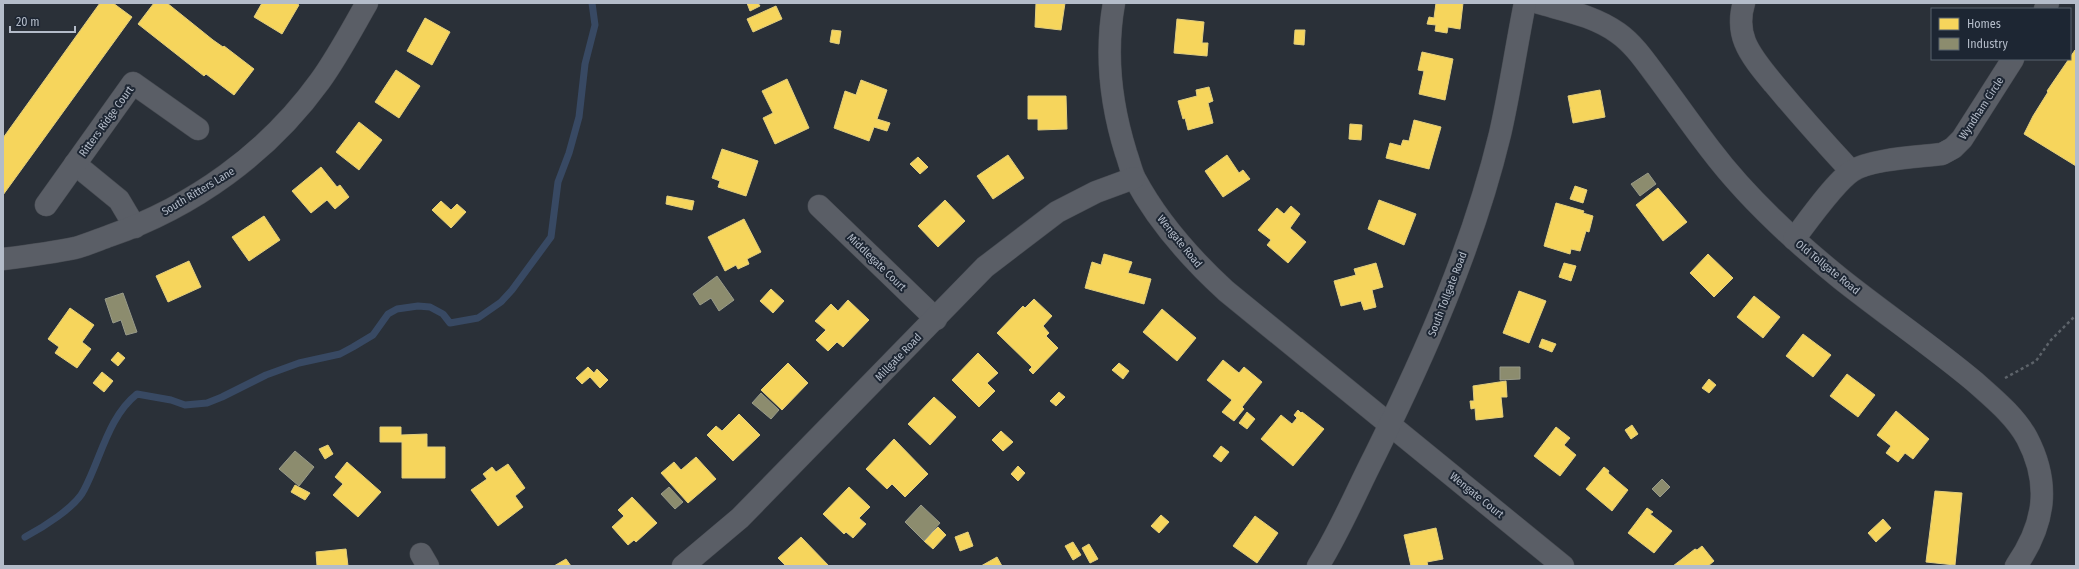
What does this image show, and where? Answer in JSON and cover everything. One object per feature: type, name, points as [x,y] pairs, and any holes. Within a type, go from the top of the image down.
[{"type":"street","name":"South Ritters Lane","points":[[3,259],[76,248],[135,227],[182,203],[224,178],[257,152],[289,119],[320,81],[367,3]]},
{"type":"street","name":"Wengate Road","points":[[1114,3],[1110,62],[1113,101],[1122,139],[1134,178],[1164,225],[1193,261],[1226,291],[1390,424]]},
{"type":"street","name":"South Tollgate Road","points":[[1318,566],[1390,424],[1436,326],[1480,205],[1500,134],[1525,3]]},
{"type":"street","name":"Old Tollgate Road","points":[[1539,3],[1596,20],[1619,34],[1640,54],[1711,151],[1753,200],[1794,239],[1841,279],[1967,376],[2002,405],[2026,436],[2038,463],[2042,491],[2041,515],[2032,542],[2016,566]]},
{"type":"street","points":[[1744,3],[1741,28],[1745,42],[1753,55],[1799,115],[1852,171]]},
{"type":"street","name":"Wyndham Circle","points":[[1794,239],[1841,182],[1852,171],[1868,164],[1942,154],[1953,148],[1962,139],[2012,60]]},
{"type":"street","name":"Ritters Ridge Court","points":[[46,205],[133,82],[198,129]]},
{"type":"street","name":"Ritters Ridge Court","points":[[75,164],[119,200],[135,227]]},
{"type":"street","name":"Millgate Road","points":[[683,566],[740,518],[936,319],[985,267],[1057,212],[1096,192],[1134,178]]},
{"type":"street","name":"Middlegate Court","points":[[819,206],[936,319]]},
{"type":"street","name":"Wengate Court","points":[[1390,424],[1563,566]]},
{"type":"path","points":[[2005,378],[2036,362],[2050,341],[2076,315]]},
{"type":"building: Homes","points":[[100,3],[113,3],[132,17],[3,195],[3,138]]},
{"type":"building: Homes","points":[[154,3],[167,3],[213,40],[223,47],[224,46],[254,69],[234,95],[206,74],[204,76],[138,24]]},
{"type":"building: Homes","points":[[262,3],[296,3],[299,5],[282,34],[254,17]]},
{"type":"building: Homes","points":[[747,3],[758,3],[760,6],[750,11]]},
{"type":"building: Homes","points":[[1036,3],[1065,3],[1061,30],[1035,27]]},
{"type":"building: Homes","points":[[1436,3],[1463,3],[1460,29],[1448,27],[1447,33],[1435,31],[1436,25],[1427,24],[1429,17],[1434,18]]},
{"type":"building: Homes","points":[[776,6],[782,19],[753,32],[747,19]]},
{"type":"building: Homes","points":[[425,18],[450,32],[432,65],[407,51]]},
{"type":"building: Homes","points":[[1177,19],[1204,22],[1202,43],[1208,43],[1207,56],[1174,53]]},
{"type":"building: Homes","points":[[832,30],[841,31],[839,44],[830,42]]},
{"type":"building: Homes","points":[[1295,30],[1305,30],[1304,45],[1294,44]]},
{"type":"building: Homes","points":[[2075,50],[2076,166],[2024,134],[2048,92],[2047,91],[2068,60],[2071,60],[2071,56]]},
{"type":"building: Homes","points":[[1422,52],[1453,59],[1445,100],[1419,94],[1424,71],[1418,70]]},
{"type":"building: Homes","points":[[396,70],[420,86],[399,118],[375,102]]},
{"type":"building: Homes","points":[[787,79],[809,128],[775,144],[763,118],[773,113],[762,91]]},
{"type":"building: Homes","points":[[861,80],[887,90],[877,119],[890,123],[887,131],[874,127],[869,141],[834,128],[845,91],[856,95]]},
{"type":"building: Homes","points":[[1209,87],[1213,101],[1208,103],[1213,123],[1188,130],[1178,101],[1197,96],[1196,90]]},
{"type":"building: Homes","points":[[1600,90],[1605,117],[1573,123],[1568,96]]},
{"type":"building: Homes","points":[[1028,96],[1066,96],[1067,129],[1038,130],[1038,119],[1028,119]]},
{"type":"building: Homes","points":[[1414,120],[1441,127],[1429,169],[1386,158],[1390,143],[1401,146],[1403,140],[1409,141]]},
{"type":"building: Homes","points":[[359,122],[382,140],[359,170],[336,152]]},
{"type":"building: Homes","points":[[1350,124],[1362,125],[1361,140],[1349,139]]},
{"type":"building: Homes","points":[[722,149],[758,161],[746,196],[718,187],[720,181],[712,178]]},
{"type":"building: Homes","points":[[1008,155],[1024,178],[993,199],[977,176]]},
{"type":"building: Homes","points":[[1227,155],[1239,173],[1243,170],[1250,179],[1223,197],[1205,171]]},
{"type":"building: Homes","points":[[918,157],[928,167],[920,174],[910,164]]},
{"type":"building: Homes","points":[[321,167],[337,187],[340,185],[349,197],[335,209],[327,200],[311,213],[292,191]]},
{"type":"building: Homes","points":[[1575,186],[1587,190],[1583,203],[1570,199]]},
{"type":"building: Homes","points":[[1658,188],[1687,222],[1663,241],[1636,205]]},
{"type":"building: Homes","points":[[667,196],[694,201],[692,210],[666,204]]},
{"type":"building: Homes","points":[[945,200],[965,221],[938,247],[918,226]]},
{"type":"building: Homes","points":[[1379,200],[1416,214],[1404,245],[1368,229]]},
{"type":"building: Homes","points":[[441,201],[451,210],[457,204],[466,212],[451,228],[432,210]]},
{"type":"building: Homes","points":[[1556,203],[1584,211],[1583,213],[1593,216],[1589,232],[1586,231],[1580,251],[1571,249],[1570,254],[1544,246]]},
{"type":"building: Homes","points":[[1291,206],[1300,214],[1290,228],[1306,242],[1288,263],[1267,245],[1271,240],[1258,230],[1277,208],[1284,214]]},
{"type":"building: Homes","points":[[264,216],[280,240],[249,261],[232,237]]},
{"type":"building: Homes","points":[[744,219],[761,252],[747,259],[749,264],[738,269],[736,265],[725,271],[708,237]]},
{"type":"building: Homes","points":[[1104,254],[1132,262],[1128,273],[1151,279],[1144,304],[1085,288],[1092,262],[1101,265]]},
{"type":"building: Homes","points":[[1708,254],[1733,278],[1714,297],[1690,273]]},
{"type":"building: Homes","points":[[189,261],[201,287],[168,302],[156,276]]},
{"type":"building: Homes","points":[[1376,263],[1383,287],[1372,290],[1376,307],[1364,310],[1361,301],[1341,306],[1334,281],[1356,275],[1354,269]]},
{"type":"building: Homes","points":[[1564,263],[1576,266],[1571,281],[1559,277]]},
{"type":"building: Homes","points":[[771,289],[784,301],[773,313],[760,301]]},
{"type":"building: Homes","points":[[1519,291],[1546,301],[1529,343],[1503,333]]},
{"type":"building: Homes","points":[[1754,296],[1780,317],[1763,338],[1737,317]]},
{"type":"building: Homes","points":[[1034,299],[1052,316],[1043,326],[1049,333],[1046,336],[1058,348],[1033,374],[1029,370],[1032,367],[997,333],[1023,306],[1025,308]]},
{"type":"building: Homes","points":[[848,300],[869,320],[843,347],[837,342],[828,351],[816,340],[826,330],[815,321],[831,304],[838,311]]},
{"type":"building: Homes","points":[[70,308],[94,325],[82,342],[91,349],[77,368],[55,353],[59,347],[48,339]]},
{"type":"building: Homes","points":[[1162,309],[1196,338],[1177,361],[1143,332]]},
{"type":"building: Homes","points":[[1803,334],[1831,355],[1813,377],[1786,356]]},
{"type":"building: Homes","points":[[1542,339],[1556,344],[1552,352],[1539,347]]},
{"type":"building: Homes","points":[[118,352],[125,358],[118,366],[111,360]]},
{"type":"building: Homes","points":[[978,353],[998,373],[987,383],[995,391],[979,407],[952,380]]},
{"type":"building: Homes","points":[[1223,360],[1239,373],[1244,367],[1262,382],[1242,407],[1244,409],[1234,421],[1222,412],[1232,400],[1207,380]]},
{"type":"building: Homes","points":[[788,363],[808,383],[782,410],[761,390]]},
{"type":"building: Homes","points":[[1119,363],[1129,371],[1123,379],[1112,370]]},
{"type":"building: Homes","points":[[588,367],[594,373],[597,369],[608,380],[600,388],[590,377],[582,384],[576,378]]},
{"type":"building: Homes","points":[[102,372],[113,381],[104,392],[93,383]]},
{"type":"building: Homes","points":[[1847,374],[1875,395],[1858,417],[1830,396]]},
{"type":"building: Homes","points":[[1709,379],[1716,385],[1709,393],[1702,388]]},
{"type":"building: Homes","points":[[1506,381],[1507,397],[1501,397],[1503,417],[1476,420],[1475,408],[1471,409],[1470,401],[1474,401],[1473,386]]},
{"type":"building: Homes","points":[[1059,392],[1065,397],[1056,406],[1050,401]]},
{"type":"building: Homes","points":[[934,397],[956,417],[930,445],[908,424]]},
{"type":"building: Homes","points":[[1298,410],[1324,429],[1293,466],[1261,439],[1281,415],[1292,424],[1297,418],[1294,415]]},
{"type":"building: Homes","points":[[1896,411],[1929,439],[1913,459],[1905,453],[1898,462],[1886,453],[1891,446],[1877,435]]},
{"type":"building: Homes","points":[[1247,412],[1255,419],[1247,429],[1239,423]]},
{"type":"building: Homes","points":[[739,414],[760,435],[733,461],[707,435],[716,426],[722,431]]},
{"type":"building: Homes","points":[[1632,425],[1638,434],[1631,439],[1625,430]]},
{"type":"building: Homes","points":[[380,427],[401,427],[401,435],[427,434],[427,447],[445,447],[445,478],[402,478],[402,442],[380,442]]},
{"type":"building: Homes","points":[[1556,427],[1570,438],[1564,445],[1576,455],[1560,476],[1534,456]]},
{"type":"building: Homes","points":[[1001,431],[1013,442],[1003,451],[992,440]]},
{"type":"building: Homes","points":[[894,439],[928,474],[905,497],[892,484],[887,489],[866,469]]},
{"type":"building: Homes","points":[[328,445],[333,454],[325,459],[319,449]]},
{"type":"building: Homes","points":[[1221,446],[1229,452],[1221,462],[1213,456]]},
{"type":"building: Homes","points":[[696,457],[716,479],[688,503],[661,473],[674,462],[681,470]]},
{"type":"building: Homes","points":[[347,462],[381,492],[358,517],[333,495],[343,484],[335,477]]},
{"type":"building: Homes","points":[[508,464],[525,488],[515,496],[523,507],[498,526],[471,490],[487,479],[483,474],[492,467],[496,472]]},
{"type":"building: Homes","points":[[1018,466],[1025,473],[1018,481],[1011,474]]},
{"type":"building: Homes","points":[[1604,467],[1609,471],[1608,473],[1628,490],[1612,511],[1586,489]]},
{"type":"building: Homes","points":[[295,485],[310,493],[305,500],[291,492]]},
{"type":"building: Homes","points":[[849,487],[870,507],[859,518],[866,524],[853,538],[846,532],[844,534],[823,514]]},
{"type":"building: Homes","points":[[1935,491],[1962,493],[1955,565],[1926,562]]},
{"type":"building: Homes","points":[[632,497],[657,523],[636,542],[634,540],[628,545],[612,527],[624,516],[618,510]]},
{"type":"building: Homes","points":[[1647,508],[1653,512],[1650,514],[1672,531],[1654,553],[1628,533]]},
{"type":"building: Homes","points":[[1161,515],[1169,522],[1159,533],[1151,526]]},
{"type":"building: Homes","points":[[1255,516],[1278,533],[1257,563],[1233,546]]},
{"type":"building: Homes","points":[[1883,519],[1891,528],[1876,542],[1868,533]]},
{"type":"building: Homes","points":[[938,527],[946,535],[933,549],[924,541]]},
{"type":"building: Homes","points":[[1436,528],[1443,559],[1427,562],[1428,566],[1411,566],[1404,535]]},
{"type":"building: Homes","points":[[968,532],[973,546],[960,551],[955,537]]},
{"type":"building: Homes","points":[[801,537],[829,566],[786,566],[778,558]]},
{"type":"building: Homes","points":[[1073,542],[1081,555],[1073,560],[1065,546]]},
{"type":"building: Homes","points":[[1089,544],[1098,559],[1090,563],[1082,548]]},
{"type":"building: Homes","points":[[1702,546],[1714,561],[1708,566],[1673,566],[1695,549],[1697,550]]},
{"type":"building: Homes","points":[[346,549],[348,566],[317,566],[316,552]]},
{"type":"building: Homes","points":[[997,557],[1002,566],[981,566]]},
{"type":"building: Homes","points":[[566,559],[571,566],[554,566]]},
{"type":"building: Industry","points":[[1648,173],[1656,184],[1640,196],[1631,184]]},
{"type":"building: Industry","points":[[717,276],[734,300],[719,311],[711,298],[700,305],[693,294]]},
{"type":"building: Industry","points":[[123,293],[137,332],[126,335],[121,320],[113,323],[105,299]]},
{"type":"building: Industry","points":[[1500,367],[1520,367],[1520,379],[1500,380]]},
{"type":"building: Industry","points":[[761,393],[779,410],[771,419],[752,403]]},
{"type":"building: Industry","points":[[295,451],[314,467],[299,486],[279,469]]},
{"type":"building: Industry","points":[[1662,479],[1670,487],[1660,497],[1652,489]]},
{"type":"building: Industry","points":[[669,487],[683,502],[675,509],[661,494]]},
{"type":"building: Industry","points":[[921,505],[940,523],[924,541],[905,522]]},
{"type":"waterway","points":[[25,537],[58,516],[80,497],[90,478],[112,426],[127,403],[137,394],[171,400],[185,405],[207,403],[266,375],[299,363],[340,354],[373,335],[388,314],[397,309],[418,306],[430,307],[443,314],[450,323],[478,318],[501,302],[512,290],[551,237],[558,182],[569,153],[579,117],[585,64],[595,25],[592,3]]}]
